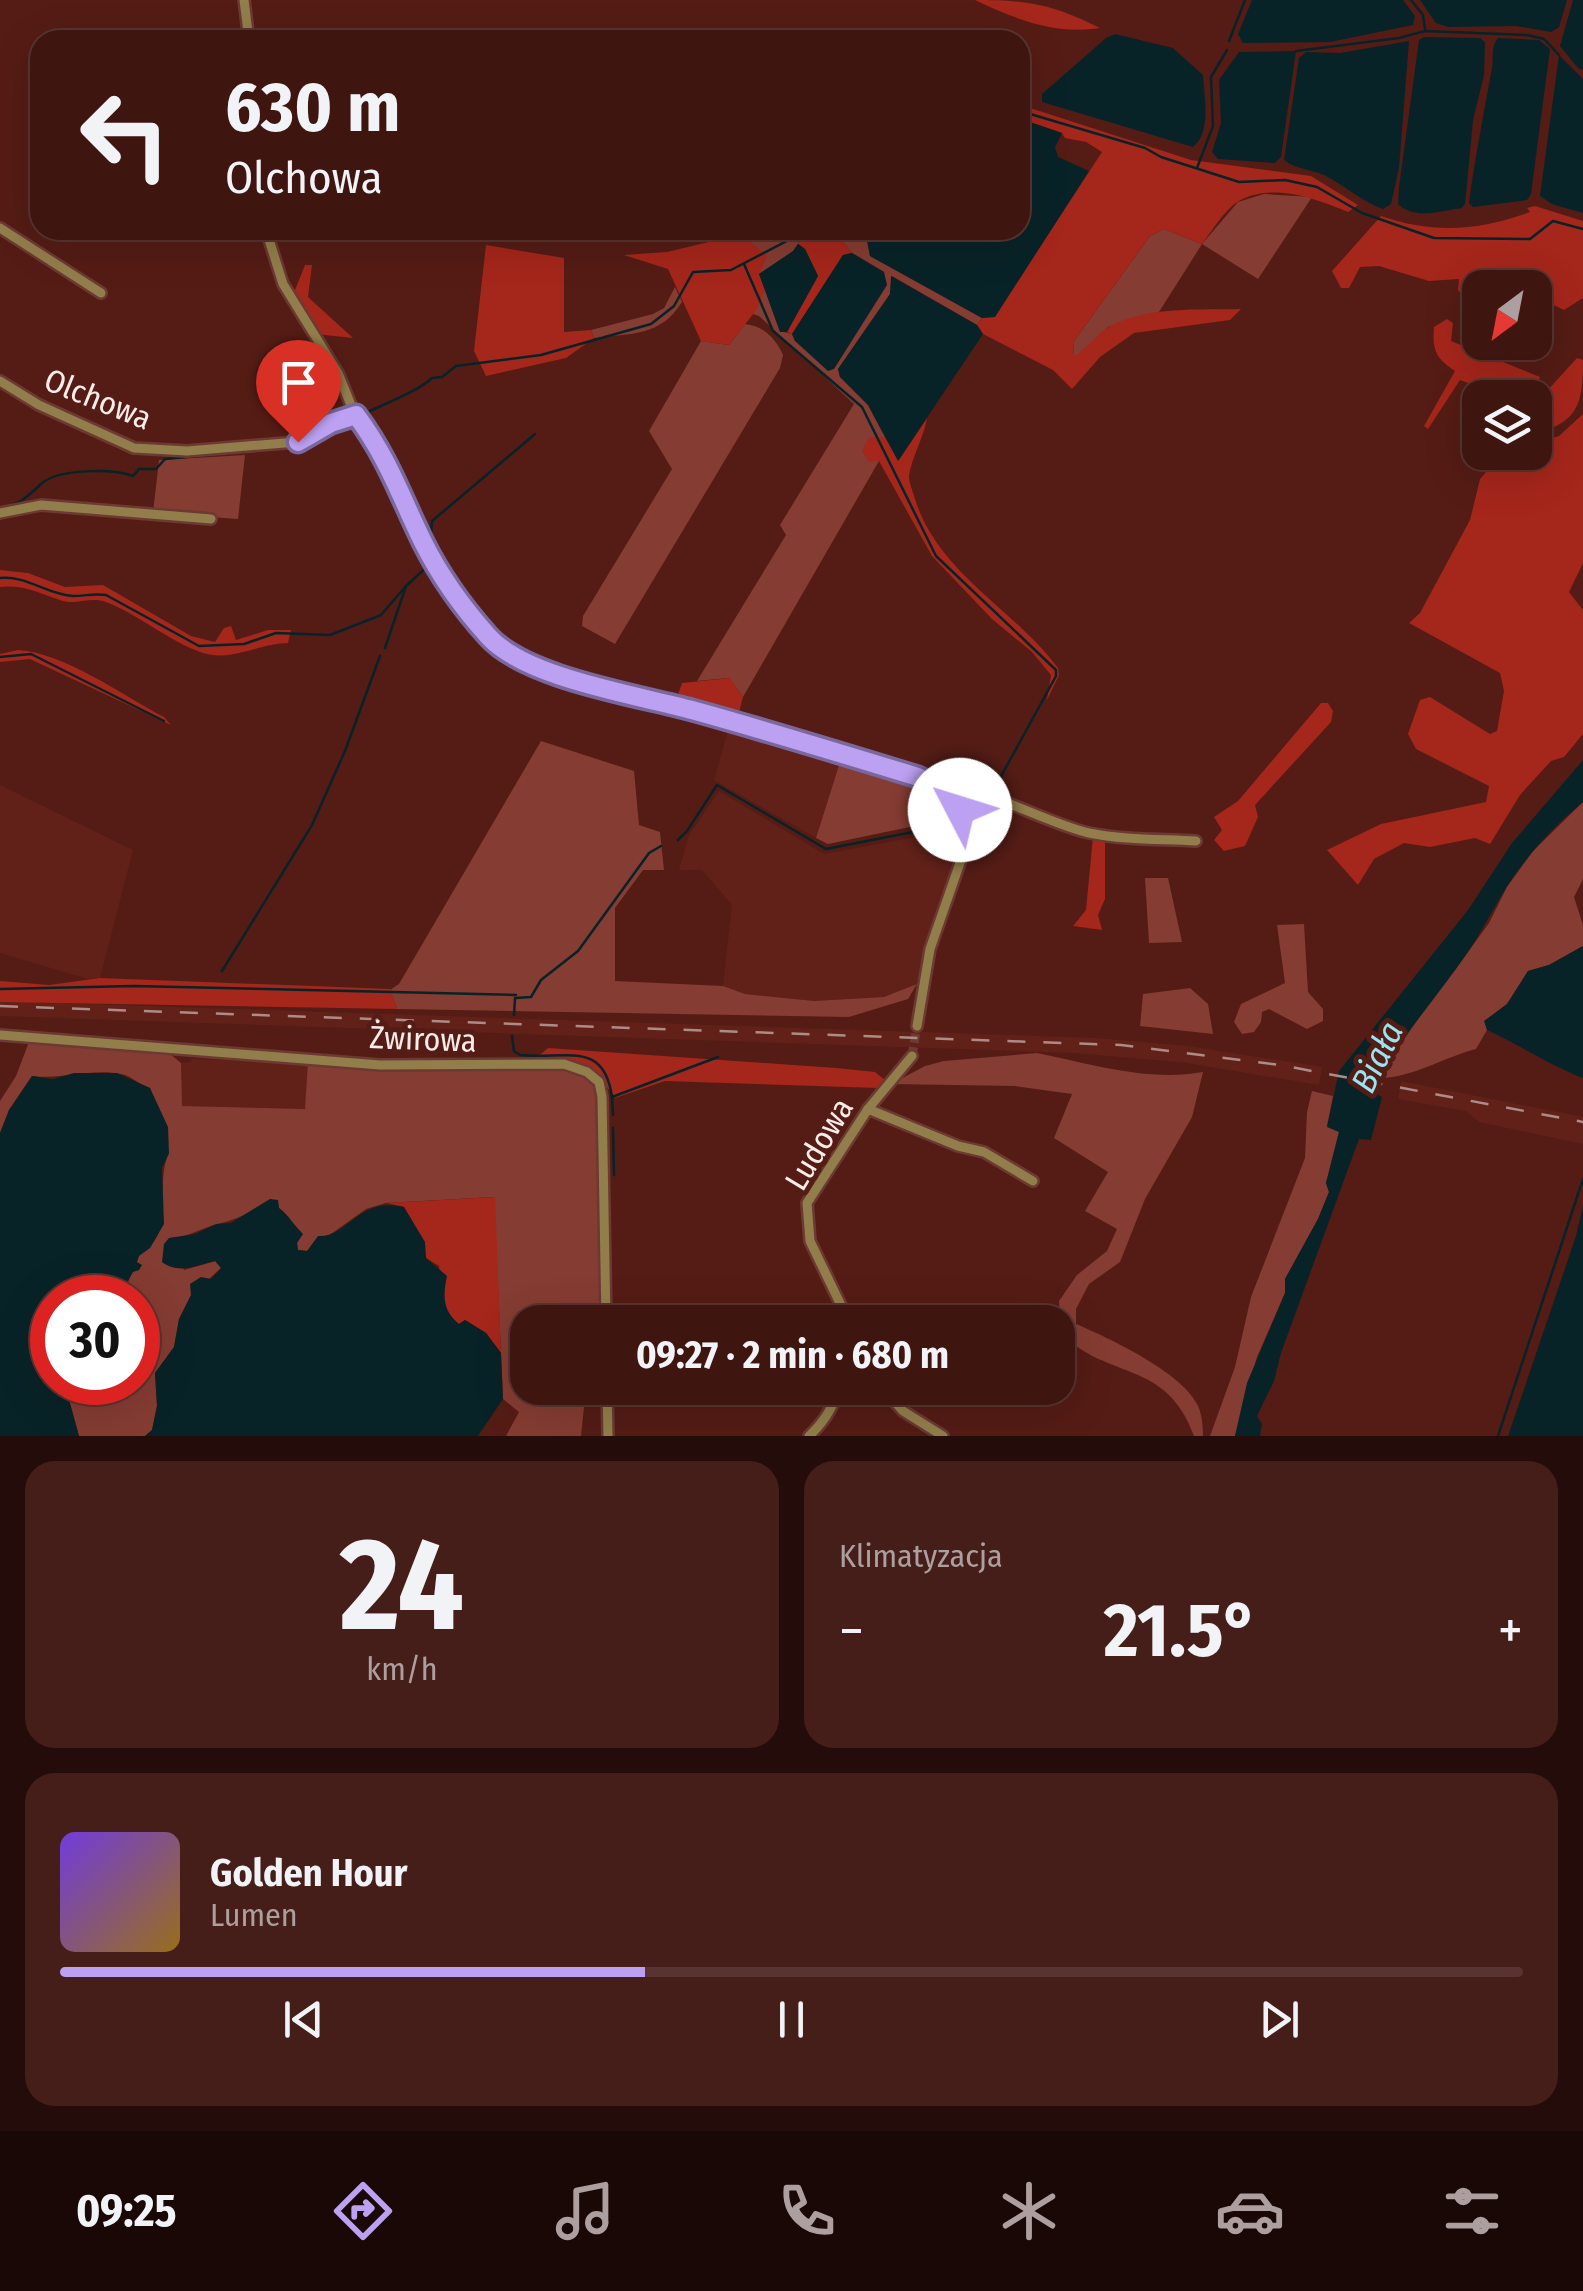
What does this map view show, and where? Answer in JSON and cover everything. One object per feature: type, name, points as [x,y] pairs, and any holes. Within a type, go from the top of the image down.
[{"type":"street","points":[[244,0],[248,30]]},
{"type":"street","points":[[0,228],[101,292]]},
{"type":"street","points":[[269,240],[283,284],[338,372],[356,415],[381,449],[424,544],[442,574],[460,603],[492,640],[524,661],[564,677],[983,795],[1089,833],[1196,840]]},
{"type":"street","name":"Olchowa","points":[[0,381],[38,405],[134,448],[188,451],[298,442],[331,423],[356,415]]},
{"type":"street","points":[[0,512],[41,505],[211,519]]},
{"type":"street","points":[[917,1026],[930,950],[960,863],[966,832],[960,810],[935,784]]},
{"type":"street","name":"Żwirowa","points":[[0,1035],[380,1065],[564,1064],[588,1072],[600,1082],[602,1097],[606,1305]]},
{"type":"street","name":"Ludowa","points":[[841,1305],[810,1241],[806,1212],[810,1195],[868,1109],[912,1056]]},
{"type":"street","points":[[868,1109],[958,1146],[984,1152],[1034,1181]]},
{"type":"street","points":[[607,1405],[608,1436]]},
{"type":"street","points":[[809,1436],[833,1405]]},
{"type":"street","points":[[897,1405],[943,1436]]},
{"type":"shaded area","points":[[975,0],[1039,5],[1100,28],[1067,29],[1036,24]]},
{"type":"shaded area","points":[[1030,108],[1191,160],[1311,176],[1358,205],[1348,212],[1309,198],[1280,193],[1252,195],[1234,205],[1202,244],[1164,229],[1150,236],[1074,341],[1073,357],[1109,327],[1139,315],[1241,309],[1230,320],[1134,333],[1100,357],[1072,389],[1053,370],[983,334],[977,325],[982,318],[995,316],[1102,152],[1086,142],[1065,138],[1062,133],[1030,122]]},
{"type":"shaded area","points":[[1264,194],[1312,197],[1258,279],[1202,244],[1238,202]]},
{"type":"shaded area","points":[[1535,206],[1583,221],[1583,298],[1564,310],[1552,304],[1552,270],[1462,270],[1462,295],[1459,279],[1429,281],[1379,266],[1360,267],[1349,288],[1341,288],[1332,271],[1381,216],[1419,226],[1456,228],[1511,218],[1530,212],[1527,208]]},
{"type":"shaded area","points":[[1164,229],[1202,244],[1159,312],[1108,327],[1089,348],[1073,358],[1074,341],[1150,236]]},
{"type":"shaded area","points":[[717,240],[749,240],[767,256],[759,274],[765,289],[757,309],[729,345],[701,341],[668,269],[624,255],[667,252]]},
{"type":"shaded area","points":[[745,240],[800,240],[794,251],[759,274]]},
{"type":"shaded area","points":[[800,240],[842,240],[852,253],[843,255],[792,334],[787,332],[818,276],[805,249],[798,244]]},
{"type":"shaded area","points":[[842,240],[867,240],[870,256],[982,318],[977,325],[892,276],[890,294],[838,369],[840,377],[868,405],[885,437],[869,437],[879,461],[743,697],[729,678],[697,681],[786,535],[780,525],[854,404],[753,314],[765,289],[780,331],[792,334],[795,341],[884,272],[852,253]]},
{"type":"shaded area","points":[[486,245],[564,258],[564,332],[591,330],[594,338],[566,358],[486,376],[474,351]]},
{"type":"shaded area","points":[[305,265],[312,265],[308,297],[353,338],[316,334],[293,295]]},
{"type":"shaded area","points":[[675,287],[682,302],[664,322],[633,334],[594,338],[591,330],[664,308]]},
{"type":"shaded area","points":[[1447,319],[1453,323],[1451,341],[1462,345],[1462,360],[1498,360],[1540,377],[1539,380],[1460,380],[1428,429],[1424,426],[1455,371],[1439,358],[1434,327]]},
{"type":"shaded area","points":[[745,324],[764,330],[773,339],[783,355],[780,368],[615,644],[582,626],[583,616],[672,469],[649,431],[701,341],[729,345]]},
{"type":"shaded area","points":[[1577,358],[1583,360],[1576,408],[1570,417],[1552,428],[1552,385]]},
{"type":"shaded area","points":[[1583,414],[1583,563],[1569,592],[1583,610],[1583,734],[1564,757],[1551,761],[1520,795],[1490,844],[1475,838],[1430,847],[1404,843],[1374,859],[1358,885],[1327,850],[1381,824],[1486,802],[1489,786],[1416,749],[1408,734],[1420,700],[1430,697],[1490,734],[1497,731],[1504,691],[1500,673],[1409,623],[1420,613],[1470,520],[1480,479],[1488,470],[1552,470],[1552,438]]},
{"type":"shaded area","points":[[927,418],[909,476],[926,525],[959,569],[1058,668],[1059,675],[1047,700],[1051,675],[932,556],[879,461],[869,462],[862,451],[869,437],[885,437],[899,460]]},
{"type":"shaded area","points":[[245,455],[238,519],[153,513],[159,460]]},
{"type":"shaded area","points":[[0,570],[28,573],[65,587],[103,585],[191,636],[215,642],[224,628],[231,626],[236,640],[268,630],[291,630],[288,643],[235,654],[203,653],[106,602],[66,602],[23,588],[0,587]]},
{"type":"shaded area","points":[[18,650],[55,659],[93,676],[164,717],[171,725],[30,659],[0,662],[0,654]]},
{"type":"shaded area","points":[[730,678],[743,697],[737,720],[675,703],[682,683]]},
{"type":"shaded area","points":[[1321,703],[1328,703],[1333,711],[1331,722],[1255,805],[1258,817],[1245,846],[1224,851],[1214,840],[1222,830],[1214,817],[1238,801]]},
{"type":"shaded area","points":[[730,724],[841,759],[816,838],[714,780]]},
{"type":"shaded area","points":[[541,741],[634,771],[639,825],[660,832],[664,870],[643,870],[615,908],[615,981],[723,986],[745,994],[814,1001],[884,997],[917,984],[908,999],[849,1017],[397,1009],[390,990],[399,984]]},
{"type":"shaded area","points":[[841,759],[934,788],[958,817],[828,844],[816,838]]},
{"type":"shaded area","points":[[0,785],[133,850],[100,978],[88,979],[0,953]]},
{"type":"shaded area","points":[[719,791],[824,854],[960,829],[960,848],[940,899],[917,984],[884,997],[814,1001],[745,994],[723,986],[732,905],[702,870],[679,870],[689,835]]},
{"type":"shaded area","points":[[1583,802],[1583,879],[1574,897],[1583,925],[1583,946],[1549,965],[1528,971],[1507,1004],[1485,1021],[1487,1030],[1476,1049],[1413,1072],[1373,1078],[1489,923],[1507,887],[1533,851]]},
{"type":"shaded area","points":[[1093,837],[1105,838],[1105,899],[1098,915],[1102,930],[1073,926],[1086,910]]},
{"type":"shaded area","points":[[1145,878],[1168,878],[1182,942],[1149,943]]},
{"type":"shaded area","points":[[1304,924],[1308,992],[1323,1009],[1323,1021],[1307,1029],[1269,1009],[1262,1012],[1254,1032],[1242,1034],[1234,1022],[1241,1004],[1285,983],[1277,925]]},
{"type":"shaded area","points":[[100,978],[390,989],[397,1009],[0,1002],[0,981],[49,985]]},
{"type":"shaded area","points":[[1190,988],[1208,1004],[1213,1034],[1140,1026],[1143,994]]},
{"type":"shaded area","points":[[0,1001],[1096,1038],[1188,1046],[1322,1067],[1319,1085],[1187,1063],[1075,1053],[0,1016]]},
{"type":"shaded area","points":[[29,1042],[170,1054],[181,1063],[182,1106],[305,1109],[308,1062],[460,1071],[563,1068],[585,1076],[595,1084],[601,1305],[510,1305],[510,1405],[503,1399],[494,1197],[386,1203],[366,1209],[307,1251],[298,1250],[302,1233],[271,1199],[233,1220],[169,1238],[184,1270],[216,1261],[221,1268],[191,1295],[179,1319],[174,1347],[160,1366],[160,1275],[131,1275],[139,1255],[158,1234],[169,1153],[150,1088],[125,1075],[110,1073],[32,1076],[9,1110],[0,1133],[0,1101],[16,1076]]},
{"type":"shaded area","points":[[548,1048],[836,1068],[875,1072],[885,1080],[878,1088],[665,1081],[615,1098],[599,1078],[581,1066],[535,1059]]},
{"type":"shaded area","points":[[1037,1053],[1141,1073],[1203,1072],[1192,1117],[1145,1199],[1120,1262],[1089,1284],[1076,1309],[1076,1324],[1143,1357],[1176,1380],[1197,1404],[1203,1436],[1194,1436],[1168,1394],[1075,1344],[1075,1305],[1059,1305],[1077,1275],[1107,1251],[1117,1229],[1085,1211],[1108,1172],[1054,1138],[1072,1094],[1015,1086],[891,1084],[944,1061]]},
{"type":"shaded area","points":[[192,1059],[308,1062],[306,1109],[181,1106],[181,1063]]},
{"type":"shaded area","points":[[1401,1081],[1583,1117],[1583,1144],[1479,1122],[1466,1111],[1398,1099]]},
{"type":"shaded area","points":[[1312,1091],[1333,1096],[1327,1126],[1339,1132],[1326,1183],[1329,1192],[1285,1279],[1285,1293],[1257,1357],[1235,1436],[1210,1436],[1235,1367],[1251,1297],[1305,1158]]},
{"type":"shaded area","points":[[495,1197],[501,1353],[486,1333],[465,1320],[459,1324],[453,1319],[443,1298],[439,1266],[426,1258],[420,1236],[404,1207],[387,1203]]},
{"type":"shaded area","points":[[70,1405],[157,1405],[152,1430],[145,1436],[79,1436]]},
{"type":"shaded area","points":[[510,1405],[584,1405],[581,1436],[506,1436],[519,1412]]},
{"type":"water","points":[[1252,0],[1403,0],[1415,16],[1413,25],[1330,42],[1243,43],[1238,34]]},
{"type":"water","points":[[1420,0],[1567,0],[1559,27],[1551,32],[1516,26],[1448,27],[1436,23]]},
{"type":"water","points":[[1573,0],[1583,0],[1583,70],[1560,46]]},
{"type":"water","points":[[1115,34],[1173,48],[1203,75],[1205,123],[1193,147],[1042,102],[1042,94]]},
{"type":"water","points":[[1480,38],[1485,42],[1484,75],[1473,120],[1465,204],[1462,208],[1428,213],[1412,212],[1398,204],[1419,40]]},
{"type":"water","points":[[1498,38],[1539,40],[1550,49],[1531,194],[1527,200],[1473,207],[1469,203],[1471,186]]},
{"type":"water","points":[[1409,41],[1399,168],[1391,204],[1383,209],[1324,175],[1284,160],[1299,58],[1306,52],[1340,53]]},
{"type":"water","points":[[1296,51],[1281,157],[1275,163],[1218,159],[1212,152],[1221,123],[1219,80],[1239,52]]},
{"type":"water","points":[[1559,55],[1583,79],[1583,213],[1552,204],[1540,196]]},
{"type":"water","points":[[1030,122],[1062,133],[1055,147],[1058,157],[1089,171],[995,317],[982,318],[870,256],[867,240],[1030,240]]},
{"type":"water","points":[[798,244],[805,249],[818,276],[787,332],[780,332],[759,274]]},
{"type":"water","points":[[852,253],[884,272],[887,285],[834,369],[828,371],[792,334],[843,255]]},
{"type":"water","points":[[891,276],[977,325],[983,334],[898,461],[868,405],[840,377],[838,369],[890,294]]},
{"type":"water","name":"Biała","points":[[1583,760],[1583,802],[1523,864],[1465,957],[1371,1084],[1369,1090],[1382,1097],[1371,1140],[1359,1139],[1274,1381],[1257,1416],[1262,1424],[1260,1436],[1235,1436],[1247,1383],[1285,1293],[1285,1279],[1329,1192],[1326,1183],[1339,1132],[1327,1127],[1339,1071],[1468,910],[1512,843]]},
{"type":"water","points":[[1583,946],[1583,1078],[1487,1030],[1484,1021],[1507,1004],[1528,971],[1549,965]]},
{"type":"water","points":[[74,1073],[117,1073],[150,1088],[168,1127],[169,1153],[162,1168],[164,1224],[150,1248],[139,1256],[139,1270],[131,1275],[30,1275],[30,1405],[70,1405],[79,1436],[0,1436],[0,1133],[9,1110],[32,1076],[53,1079]]},
{"type":"water","points":[[270,1199],[278,1200],[279,1208],[303,1234],[297,1243],[298,1250],[307,1251],[318,1236],[338,1231],[375,1207],[404,1207],[425,1242],[426,1258],[447,1276],[445,1296],[449,1314],[459,1324],[465,1320],[486,1333],[501,1353],[503,1399],[478,1436],[145,1436],[152,1430],[160,1405],[160,1366],[174,1347],[179,1319],[191,1295],[190,1284],[201,1277],[211,1279],[221,1268],[215,1261],[188,1268],[169,1266],[162,1262],[164,1244],[169,1238],[231,1223]]},
{"type":"water","points":[[1583,1205],[1583,1436],[1508,1436],[1576,1236]]},
{"type":"waterway","points":[[1229,41],[1245,0]]},
{"type":"waterway","points":[[1411,0],[1423,15],[1425,29]]},
{"type":"waterway","points":[[1296,51],[1425,31],[1527,35],[1544,39],[1559,55]]},
{"type":"waterway","points":[[1197,168],[1213,126],[1211,77],[1227,50]]},
{"type":"waterway","points":[[1030,114],[1145,148],[1161,157],[1239,182],[1285,180],[1317,187],[1362,213],[1434,238],[1530,239],[1553,221],[1583,229]]},
{"type":"waterway","points":[[362,415],[432,378],[442,377],[456,366],[541,355],[651,324],[674,306],[693,272],[731,270],[789,240]]},
{"type":"waterway","points":[[744,264],[773,331],[862,407],[936,556],[1056,670],[993,791]]},
{"type":"waterway","points":[[300,449],[345,424]]},
{"type":"waterway","points":[[439,559],[431,535],[432,521],[535,434]]},
{"type":"waterway","points":[[0,507],[18,502],[60,475],[100,471],[133,476],[139,469],[156,469],[165,459],[239,452]]},
{"type":"waterway","points":[[385,648],[406,586],[430,564]]},
{"type":"waterway","points":[[0,578],[19,579],[64,595],[106,595],[199,646],[244,644],[276,633],[330,635],[381,615],[406,586]]},
{"type":"waterway","points":[[0,657],[31,654],[164,721]]},
{"type":"waterway","points":[[222,971],[312,825],[380,656]]},
{"type":"waterway","points":[[678,840],[717,785],[826,849],[959,823]]},
{"type":"waterway","points":[[973,819],[988,802]]},
{"type":"waterway","points":[[514,1015],[515,998],[531,997],[541,980],[578,951],[649,853],[661,846]]},
{"type":"waterway","points":[[0,989],[134,986],[516,995]]},
{"type":"waterway","points":[[512,1036],[514,1051],[520,1055],[567,1055],[591,1060],[608,1079],[612,1097],[718,1057]]},
{"type":"waterway","points":[[612,1097],[613,1115]]},
{"type":"waterway","points":[[613,1128],[614,1175]]},
{"type":"waterway","points":[[1498,1436],[1583,1179]]},
{"type":"tunnel","points":[[912,1056],[917,1026]]},
{"type":"railway","points":[[0,1006],[1121,1045],[1280,1065],[1583,1122]]},
{"type":"route","points":[[298,442],[331,423],[356,415],[381,449],[424,544],[460,603],[492,640],[524,661],[564,677],[928,780],[952,798],[960,810]]}]
